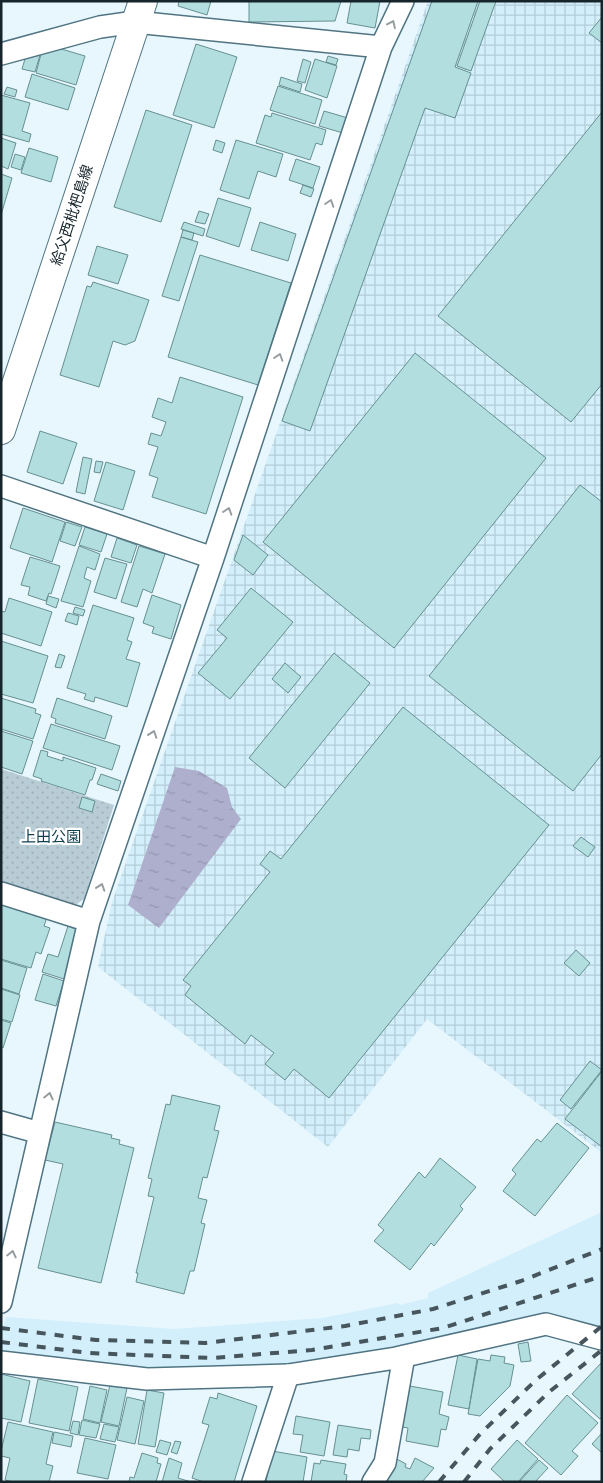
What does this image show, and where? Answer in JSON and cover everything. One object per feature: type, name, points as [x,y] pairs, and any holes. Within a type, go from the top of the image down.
[{"type":"main road","name":"給父西枇杷島線","points":[[1,430],[139,12]]},
{"type":"street","points":[[1,1302],[89,921],[213,558],[381,47],[403,1]]},
{"type":"street","points":[[1,54],[100,27],[139,12],[381,47]]},
{"type":"street","points":[[1,486],[213,558]]},
{"type":"street","points":[[1,893],[89,921]]},
{"type":"street","points":[[1,1122],[40,1133]]},
{"type":"street","points":[[1,1362],[147,1379],[288,1376],[404,1356],[546,1324],[602,1339]]},
{"type":"street","points":[[373,1482],[385,1463],[404,1356]]},
{"type":"street","points":[[253,1482],[288,1376]]},
{"type":"shaded area","points":[[428,1],[602,1],[602,1153],[427,1019],[328,1147],[98,967],[112,902]]},
{"type":"shaded area","points":[[602,1212],[602,1332],[543,1319],[375,1353],[290,1366],[145,1369],[1,1358],[1,1337],[6,1317],[174,1329],[322,1318],[398,1303],[400,1305],[428,1298],[428,1293]]},
{"type":"green space","name":"上田公園","points":[[1,769],[114,805],[84,899],[74,906],[1,883]]},
{"type":"water","points":[[175,767],[199,771],[227,788],[232,807],[241,819],[159,928],[128,905]]},
{"type":"building","points":[[179,1],[211,1],[207,15],[178,6]]},
{"type":"building","points":[[249,1],[341,1],[335,21],[249,22]]},
{"type":"building","points":[[351,1],[380,1],[375,28],[347,23]]},
{"type":"building","points":[[432,1],[478,1],[455,67],[471,73],[455,118],[425,108],[310,431],[282,421]]},
{"type":"building","points":[[480,1],[496,1],[471,71],[457,66]]},
{"type":"building","points":[[602,17],[602,43],[589,33]]},
{"type":"building","points":[[196,44],[237,57],[214,128],[173,115]]},
{"type":"building","points":[[58,48],[85,56],[76,85],[36,73],[41,54]]},
{"type":"building","points":[[40,55],[35,72],[22,69],[25,59]]},
{"type":"building","points":[[328,56],[338,59],[336,65],[326,62]]},
{"type":"building","points":[[303,59],[311,62],[305,83],[297,81]]},
{"type":"building","points":[[315,59],[337,66],[327,98],[305,90]]},
{"type":"building","points":[[32,74],[75,88],[68,110],[25,97]]},
{"type":"building","points":[[281,77],[302,84],[300,92],[279,85]]},
{"type":"building","points":[[278,86],[322,100],[315,124],[270,110]]},
{"type":"building","points":[[7,87],[17,90],[15,97],[4,94]]},
{"type":"building","points":[[1,95],[30,103],[22,131],[31,134],[29,142],[1,134]]},
{"type":"building","points":[[146,110],[192,125],[161,222],[114,207]]},
{"type":"building","points":[[324,111],[348,118],[343,133],[319,126]]},
{"type":"building","points":[[602,112],[602,384],[571,422],[438,316]]},
{"type":"building","points":[[272,113],[326,130],[322,145],[316,143],[310,160],[256,143],[265,115],[271,117]]},
{"type":"building","points":[[1,138],[16,143],[8,169],[1,166]]},
{"type":"building","points":[[216,140],[225,143],[222,153],[213,150]]},
{"type":"building","points":[[236,140],[283,154],[276,177],[258,171],[249,199],[220,190]]},
{"type":"building","points":[[29,148],[58,157],[51,182],[21,173]]},
{"type":"building","points":[[15,154],[25,157],[21,170],[11,167]]},
{"type":"building","points":[[296,159],[320,167],[313,188],[289,180]]},
{"type":"building","points":[[1,174],[12,178],[1,215]]},
{"type":"building","points":[[303,185],[314,189],[311,197],[300,193]]},
{"type":"building","points":[[218,198],[251,208],[239,247],[206,236]]},
{"type":"building","points":[[199,211],[209,214],[205,224],[195,222]]},
{"type":"building","points":[[184,222],[205,229],[203,236],[181,229]]},
{"type":"building","points":[[260,222],[296,234],[288,261],[251,250]]},
{"type":"building","points":[[183,230],[194,233],[192,240],[181,237]]},
{"type":"building","points":[[181,237],[198,242],[179,301],[162,296]]},
{"type":"building","points":[[97,246],[128,255],[118,284],[88,275]]},
{"type":"building","points":[[200,255],[291,283],[258,385],[168,357]]},
{"type":"building","points":[[93,282],[149,300],[135,341],[125,345],[113,341],[99,387],[60,375],[87,286],[91,287]]},
{"type":"building","points":[[415,353],[546,458],[394,648],[263,542]]},
{"type":"building","points":[[180,377],[243,397],[206,514],[152,497],[158,478],[149,475],[158,447],[148,444],[151,433],[161,436],[166,422],[152,417],[158,398],[172,403]]},
{"type":"building","points":[[40,431],[77,443],[63,484],[27,472]]},
{"type":"building","points":[[83,457],[92,459],[85,494],[76,492]]},
{"type":"building","points":[[96,461],[103,462],[100,473],[94,472]]},
{"type":"building","points":[[106,462],[135,471],[123,510],[94,501]]},
{"type":"building","points":[[580,485],[602,502],[602,754],[573,791],[429,676]]},
{"type":"building","points":[[23,508],[65,522],[52,562],[10,548]]},
{"type":"building","points":[[66,522],[82,527],[75,546],[60,541]]},
{"type":"building","points":[[85,527],[107,534],[101,552],[79,545]]},
{"type":"building","points":[[243,535],[268,555],[253,575],[234,560]]},
{"type":"building","points":[[117,538],[137,545],[131,563],[111,557]]},
{"type":"building","points":[[79,546],[100,554],[95,570],[87,567],[84,578],[91,581],[83,607],[61,601]]},
{"type":"building","points":[[139,546],[165,554],[152,593],[143,589],[137,607],[121,602]]},
{"type":"building","points":[[30,557],[60,566],[51,594],[49,593],[46,601],[28,595],[30,587],[21,585]]},
{"type":"building","points":[[105,558],[127,564],[116,599],[94,592]]},
{"type":"building","points":[[251,588],[293,622],[230,699],[198,673],[227,638],[217,630]]},
{"type":"building","points":[[152,595],[181,605],[171,639],[152,633],[154,627],[143,623]]},
{"type":"building","points":[[48,596],[59,599],[56,608],[46,604]]},
{"type":"building","points":[[9,598],[52,612],[41,646],[1,633],[1,611],[5,612]]},
{"type":"building","points":[[93,605],[134,618],[127,640],[132,642],[126,659],[140,663],[127,707],[95,697],[94,702],[84,699],[86,694],[67,688]]},
{"type":"building","points":[[75,607],[85,610],[83,616],[73,613]]},
{"type":"building","points":[[68,613],[79,616],[77,625],[65,621]]},
{"type":"building","points":[[1,641],[48,656],[33,703],[1,694]]},
{"type":"building","points":[[334,653],[370,683],[285,788],[249,758]]},
{"type":"building","points":[[59,654],[65,656],[61,668],[55,667]]},
{"type":"building","points":[[285,663],[301,677],[288,693],[272,679]]},
{"type":"building","points":[[1,698],[36,709],[35,713],[41,715],[33,739],[1,729]]},
{"type":"building","points":[[57,698],[112,716],[105,739],[55,723],[56,719],[51,717]]},
{"type":"building","points":[[403,707],[549,825],[329,1098],[294,1069],[285,1080],[265,1064],[274,1053],[251,1035],[245,1044],[185,995],[191,986],[183,980],[270,872],[260,864],[270,851],[281,859]]},
{"type":"building","points":[[51,724],[120,746],[112,770],[43,748]]},
{"type":"building","points":[[1,731],[33,741],[22,774],[1,767]]},
{"type":"building","points":[[41,750],[48,752],[47,756],[63,761],[63,757],[96,768],[85,795],[41,781],[42,779],[33,776]]},
{"type":"building","points":[[101,774],[121,781],[118,791],[97,784]]},
{"type":"building","points":[[82,797],[95,801],[92,812],[79,808]]},
{"type":"building","points":[[581,837],[595,847],[588,857],[573,846]]},
{"type":"building","points":[[1,903],[47,917],[44,926],[50,928],[41,954],[36,952],[31,968],[1,959]]},
{"type":"building","points":[[68,926],[76,929],[64,979],[42,972],[48,954],[58,957]]},
{"type":"building","points":[[576,950],[590,963],[579,976],[564,963]]},
{"type":"building","points":[[1,960],[27,968],[19,994],[1,988]]},
{"type":"building","points":[[43,974],[64,981],[56,1006],[35,1000]]},
{"type":"building","points":[[1,989],[20,995],[12,1022],[1,1019]]},
{"type":"building","points":[[1,1020],[11,1023],[3,1048],[1,1047]]},
{"type":"building","points":[[590,1061],[602,1070],[571,1109],[560,1100]]},
{"type":"building","points":[[602,1071],[602,1147],[565,1119]]},
{"type":"building","points":[[172,1095],[220,1106],[214,1130],[219,1131],[207,1178],[203,1177],[198,1198],[207,1200],[201,1223],[205,1224],[194,1271],[190,1271],[184,1294],[136,1282],[138,1273],[136,1273],[154,1197],[148,1196],[152,1179],[148,1178],[166,1104],[170,1105]]},
{"type":"building","points":[[55,1122],[112,1135],[111,1138],[120,1140],[119,1144],[134,1148],[101,1283],[38,1268],[63,1164],[45,1160]]},
{"type":"building","points":[[557,1123],[589,1148],[535,1216],[503,1191],[516,1174],[512,1170],[537,1139],[541,1142]]},
{"type":"building","points":[[440,1158],[476,1187],[460,1206],[463,1209],[434,1246],[431,1243],[410,1270],[374,1241],[384,1230],[378,1225],[419,1172],[425,1178]]},
{"type":"building","points":[[528,1342],[531,1361],[521,1362],[518,1344]]},
{"type":"building","points":[[458,1355],[477,1359],[469,1409],[448,1405]]},
{"type":"building","points":[[491,1355],[505,1357],[504,1363],[514,1365],[510,1386],[480,1416],[468,1414],[478,1359],[490,1361]]},
{"type":"building","points":[[602,1362],[602,1417],[600,1419],[572,1394]]},
{"type":"building","points":[[1,1374],[30,1381],[21,1422],[1,1418]]},
{"type":"building","points":[[38,1379],[78,1387],[69,1431],[29,1423]]},
{"type":"building","points":[[110,1385],[127,1388],[119,1426],[101,1422]]},
{"type":"building","points":[[90,1386],[107,1390],[100,1423],[83,1419]]},
{"type":"building","points":[[410,1386],[443,1392],[439,1414],[449,1417],[446,1430],[441,1429],[438,1447],[406,1441],[408,1428],[402,1427]]},
{"type":"building","points":[[147,1390],[164,1393],[155,1447],[138,1444]]},
{"type":"building","points":[[218,1393],[257,1406],[234,1482],[204,1482],[192,1478],[209,1425],[202,1423],[210,1397],[217,1399]]},
{"type":"building","points":[[567,1395],[598,1423],[572,1451],[578,1456],[561,1475],[525,1443]]},
{"type":"building","points":[[127,1397],[144,1401],[135,1444],[117,1440]]},
{"type":"building","points":[[296,1416],[330,1422],[324,1456],[300,1452],[303,1435],[293,1434]]},
{"type":"building","points":[[82,1420],[100,1424],[96,1438],[79,1435]]},
{"type":"building","points":[[73,1421],[80,1422],[78,1435],[70,1433]]},
{"type":"building","points":[[8,1422],[53,1432],[46,1464],[53,1466],[49,1482],[14,1482],[5,1480],[10,1458],[1,1456],[1,1451]]},
{"type":"building","points":[[104,1424],[119,1427],[115,1442],[100,1439]]},
{"type":"building","points":[[338,1425],[371,1430],[370,1439],[361,1438],[359,1451],[348,1449],[347,1457],[333,1455]]},
{"type":"building","points":[[54,1432],[73,1436],[71,1447],[52,1443]]},
{"type":"building","points":[[602,1433],[602,1453],[592,1444]]},
{"type":"building","points":[[85,1438],[116,1445],[108,1479],[77,1473]]},
{"type":"building","points":[[160,1440],[171,1443],[167,1455],[156,1452]]},
{"type":"building","points":[[517,1440],[538,1459],[518,1482],[505,1482],[491,1469]]},
{"type":"building","points":[[175,1441],[181,1442],[177,1454],[171,1452]]},
{"type":"building","points":[[272,1451],[307,1457],[303,1482],[266,1482]]},
{"type":"building","points":[[142,1453],[158,1458],[157,1463],[161,1464],[156,1482],[129,1482],[130,1477],[134,1478]]},
{"type":"building","points":[[169,1458],[182,1463],[178,1478],[191,1482],[162,1482]]},
{"type":"building","points":[[395,1458],[406,1464],[405,1467],[410,1469],[415,1458],[434,1468],[422,1482],[389,1482],[385,1479]]},
{"type":"building","points":[[321,1460],[346,1464],[344,1474],[347,1475],[346,1482],[311,1482],[314,1463],[320,1464]]},
{"type":"building","points":[[539,1460],[548,1468],[535,1482],[519,1482]]},
{"type":"railway","points":[[1,1328],[96,1340],[205,1343],[345,1326],[433,1309],[521,1281],[602,1249]]},
{"type":"railway","points":[[1,1342],[89,1353],[212,1358],[312,1350],[443,1328],[602,1276]]},
{"type":"railway","points":[[439,1482],[480,1434],[536,1380],[602,1326]]},
{"type":"railway","points":[[464,1482],[490,1449],[549,1392],[602,1350]]}]
